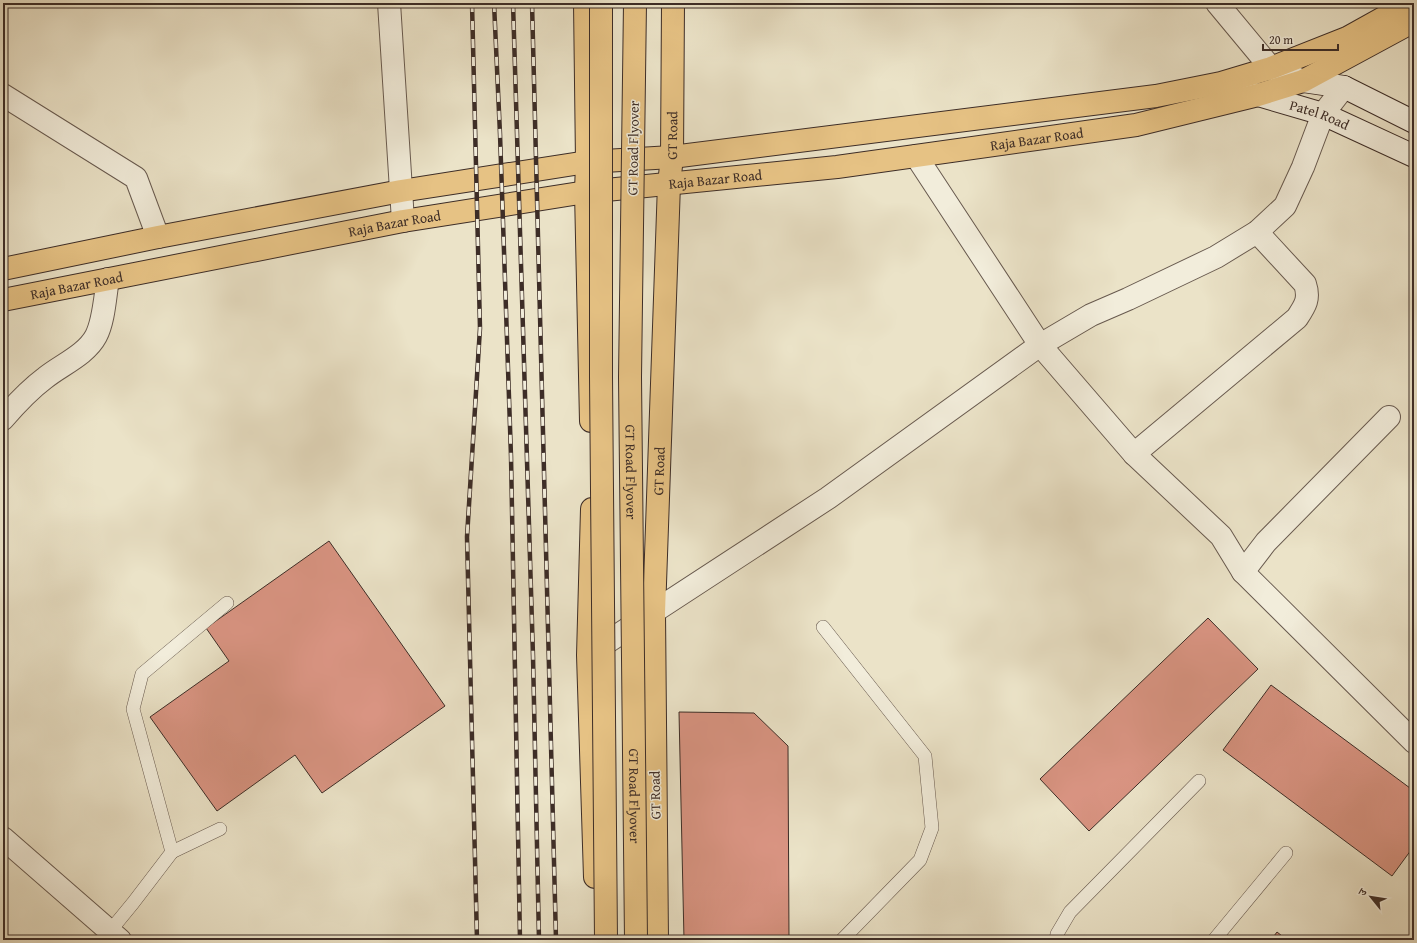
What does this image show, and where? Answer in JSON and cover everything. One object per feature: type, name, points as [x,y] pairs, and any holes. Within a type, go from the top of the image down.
[{"type":"main road","points":[[584,3],[592,500],[588,655],[597,940]]},
{"type":"main road","name":"GT Road Flyover","points":[[601,3],[601,377],[606,940]]},
{"type":"main road","name":"GT Road Flyover","points":[[634,3],[630,376],[636,940]]},
{"type":"main road","name":"GT Road","points":[[657,940],[654,612],[669,184],[672,156],[673,3]]},
{"type":"main road","name":"Raja Bazar Road","points":[[3,269],[158,237],[402,191],[587,162],[672,156],[1156,96],[1221,83],[1271,68],[1347,38],[1410,3]]},
{"type":"main road","name":"Raja Bazar Road","points":[[3,300],[403,221],[586,192],[837,167],[1136,125],[1258,95],[1303,81],[1414,21]]},
{"type":"street","points":[[389,3],[403,221]]},
{"type":"street","points":[[1217,3],[1271,68]]},
{"type":"street","name":"Patel Road","points":[[1271,68],[1303,81],[1344,87],[1414,122]]},
{"type":"street","name":"Patel Road","points":[[1221,83],[1323,114],[1414,156]]},
{"type":"street","points":[[588,655],[828,498],[1040,345],[1091,315],[1216,257],[1257,232],[1285,206],[1303,167],[1323,114],[1344,87]]},
{"type":"street","points":[[3,95],[136,178],[158,237]]},
{"type":"street","points":[[916,156],[1040,345],[1134,454],[1221,536],[1243,572],[1414,742]]},
{"type":"street","points":[[1134,454],[1297,318],[1306,304],[1308,292],[1305,284],[1257,232]]},
{"type":"street","points":[[3,419],[31,390],[45,378],[83,351],[91,343],[96,336],[100,325],[108,279]]},
{"type":"street","points":[[1243,572],[1266,542],[1389,417]]},
{"type":"street","points":[[3,838],[115,935]]},
{"type":"lane","points":[[172,852],[133,709],[142,674],[227,603]]},
{"type":"lane","points":[[823,627],[925,756],[932,828],[920,860],[842,940]]},
{"type":"lane","points":[[1056,940],[1057,934],[1070,912],[1199,781]]},
{"type":"lane","points":[[115,935],[133,903],[172,852],[220,829]]},
{"type":"lane","points":[[1214,940],[1286,853]]},
{"type":"building","points":[[329,541],[445,706],[322,793],[295,755],[217,811],[150,717],[229,661],[206,628]]},
{"type":"building","points":[[1208,618],[1258,669],[1089,831],[1040,779]]},
{"type":"building","points":[[1271,685],[1414,791],[1414,846],[1392,876],[1223,750]]},
{"type":"building","points":[[679,712],[754,713],[788,746],[789,940],[684,940]]},
{"type":"building","points":[[1277,932],[1287,940],[1271,940]]},
{"type":"railway","points":[[472,3],[480,328],[467,537],[477,940]]},
{"type":"railway","points":[[494,3],[511,456],[520,940]]},
{"type":"railway","points":[[513,3],[533,656],[539,940]]},
{"type":"railway","points":[[532,3],[556,940]]}]
